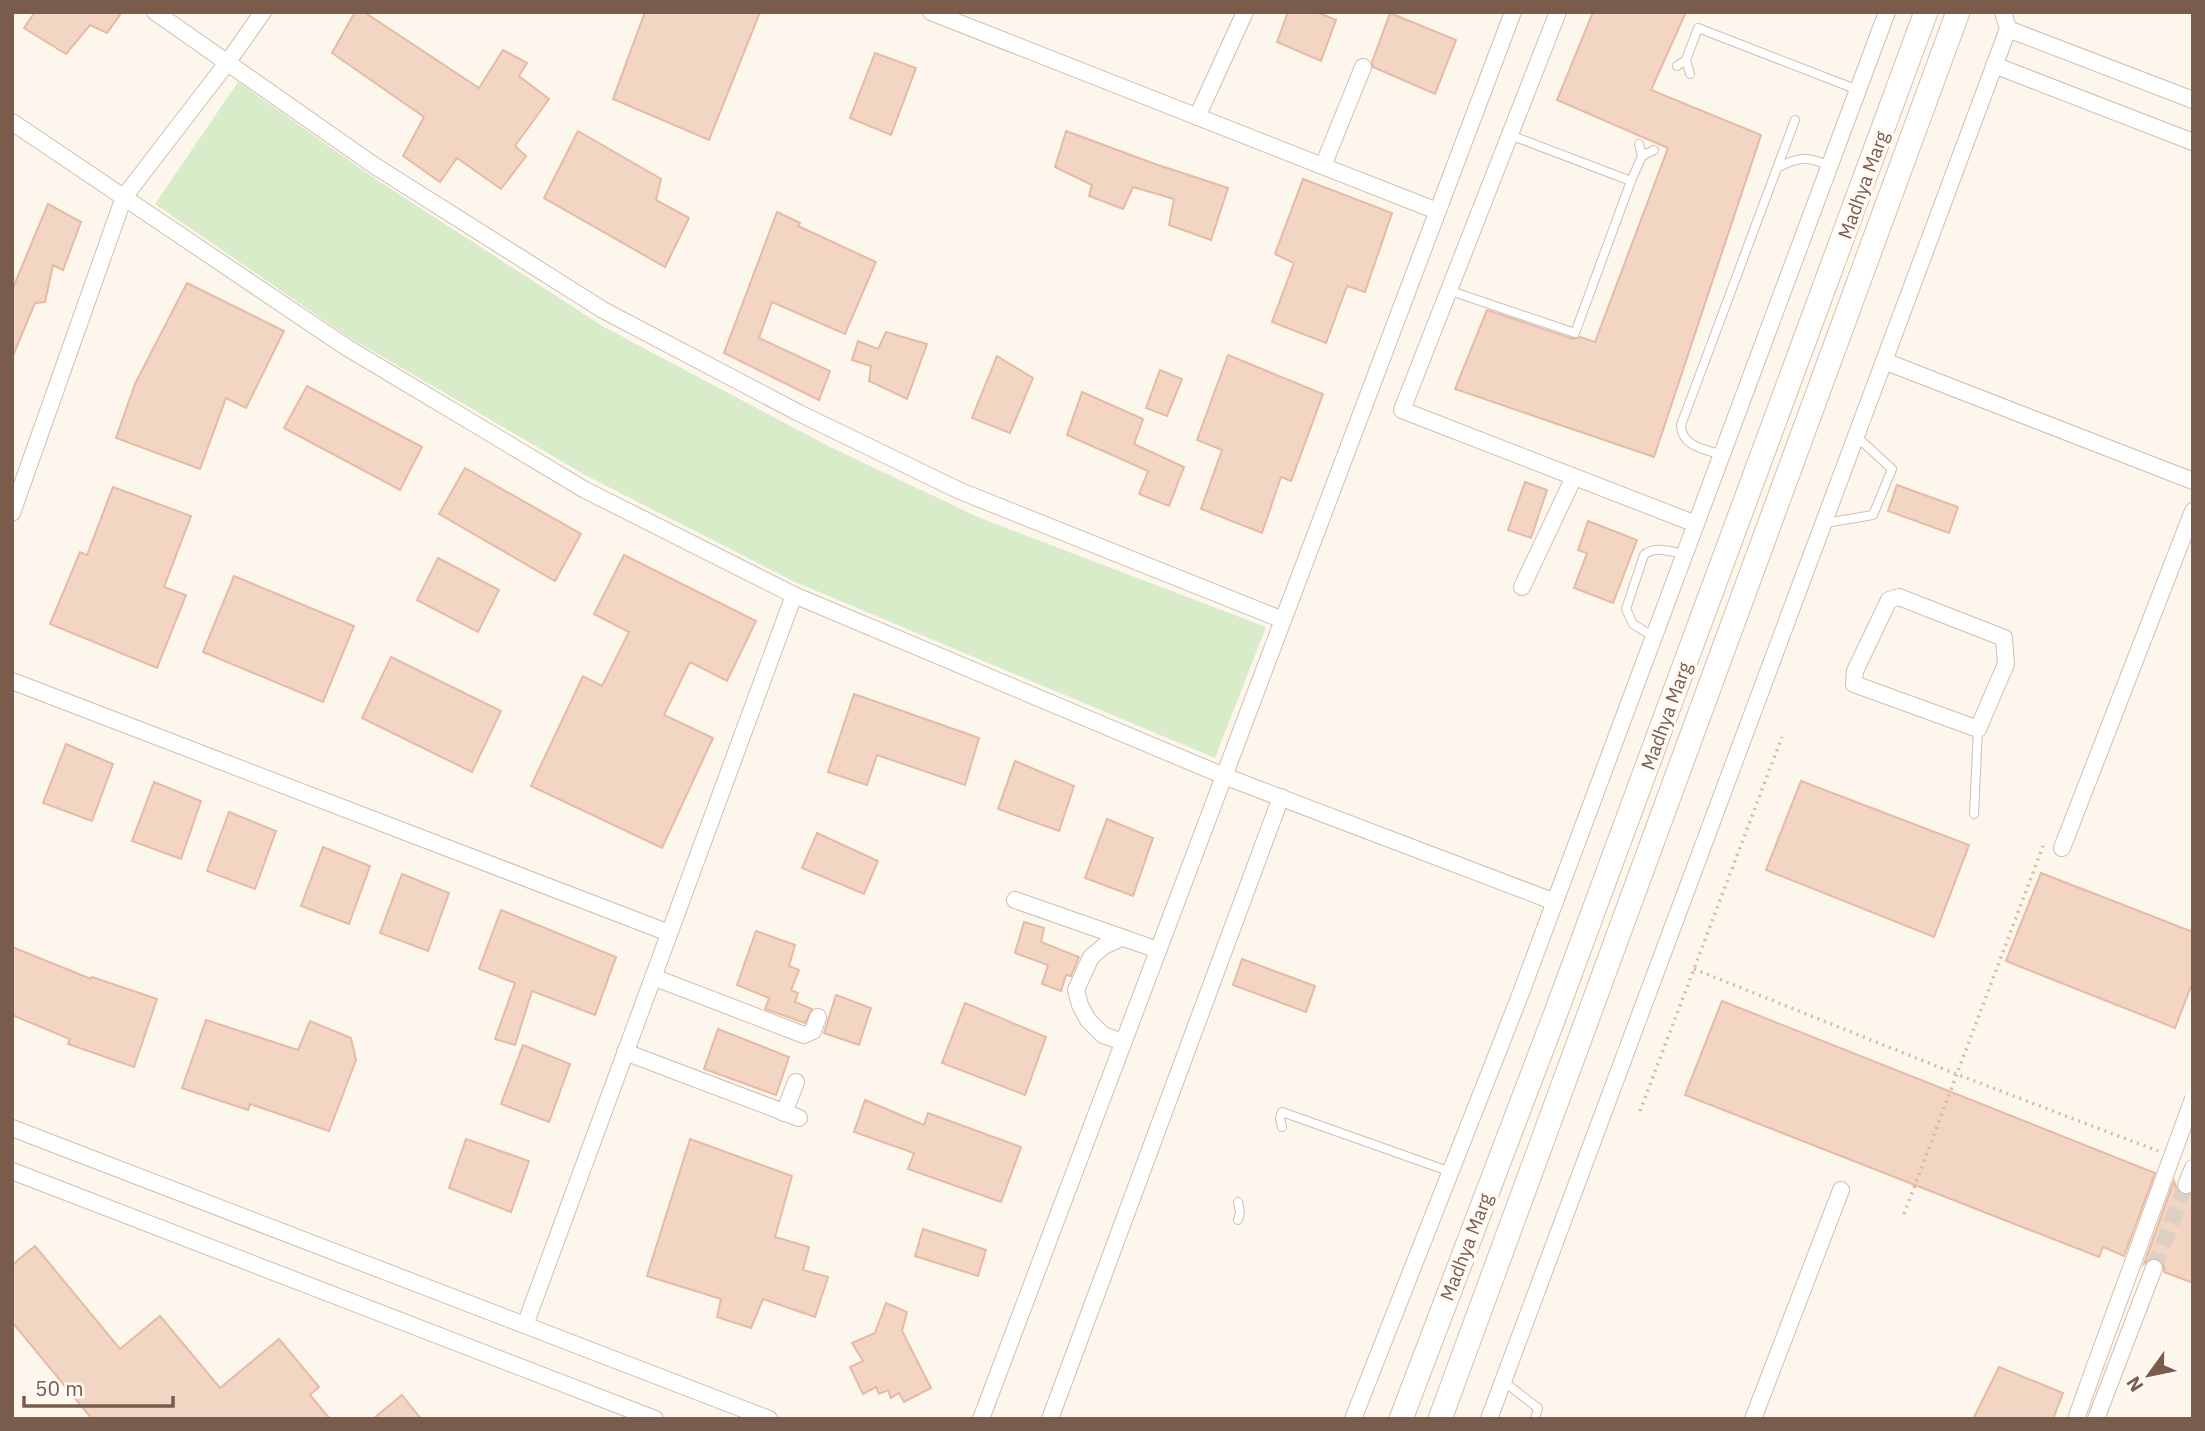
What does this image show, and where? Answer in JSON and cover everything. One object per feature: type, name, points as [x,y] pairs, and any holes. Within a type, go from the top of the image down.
[{"type":"main road","name":"Madhya Marg","points":[[1401,1419],[1555,1015],[1926,12]]},
{"type":"main road","name":"Madhya Marg","points":[[1440,1419],[1958,12]]},
{"type":"street","points":[[155,12],[374,166],[603,310],[799,413],[960,491],[1283,620]]},
{"type":"street","points":[[12,513],[124,197],[263,12]]},
{"type":"street","points":[[931,12],[1437,211]]},
{"type":"street","points":[[1197,117],[1245,12]]},
{"type":"street","points":[[981,1419],[1513,12]]},
{"type":"street","points":[[1558,12],[1402,410],[1696,524]]},
{"type":"street","points":[[1353,1419],[1555,902],[1887,12]]},
{"type":"street","points":[[1489,1419],[2008,29],[2003,12]]},
{"type":"street","points":[[2008,29],[2193,100]]},
{"type":"street","points":[[1994,65],[2193,142]]},
{"type":"street","points":[[1323,166],[1363,67]]},
{"type":"street","points":[[12,122],[346,347],[585,490],[794,595],[1224,776],[1555,902]]},
{"type":"street","points":[[1884,361],[2193,481]]},
{"type":"street","points":[[1522,587],[1574,477]]},
{"type":"street","points":[[2062,848],[2193,510]]},
{"type":"street","points":[[525,1325],[794,595]]},
{"type":"street","points":[[1899,597],[2004,638],[2006,664],[1978,729],[1854,684],[1855,671],[1889,600],[1899,597]]},
{"type":"street","points":[[12,681],[670,933]]},
{"type":"street","points":[[1050,1419],[1281,797]]},
{"type":"street","points":[[1015,900],[1158,950]]},
{"type":"street","points":[[1121,938],[1104,946],[1091,957],[1076,990],[1088,1020],[1103,1035],[1123,1042]]},
{"type":"street","points":[[653,977],[804,1035],[813,1031],[818,1017]]},
{"type":"street","points":[[625,1052],[791,1115],[796,1082]]},
{"type":"street","points":[[2076,1419],[2193,1099]]},
{"type":"street","points":[[12,1128],[769,1419]]},
{"type":"street","points":[[2186,1185],[2193,1168]]},
{"type":"street","points":[[12,1171],[655,1419]]},
{"type":"street","points":[[1753,1419],[1841,1190]]},
{"type":"street","points":[[2096,1419],[2154,1268]]},
{"type":"lane","points":[[1677,66],[1686,60],[1698,28],[1858,90]]},
{"type":"lane","points":[[1686,60],[1690,74]]},
{"type":"lane","points":[[1722,456],[1686,442],[1681,434],[1681,425],[1796,120]]},
{"type":"lane","points":[[1510,135],[1631,181]]},
{"type":"lane","points":[[1448,290],[1575,333],[1642,156],[1639,144]]},
{"type":"lane","points":[[1642,156],[1654,150]]},
{"type":"lane","points":[[1777,168],[1803,158],[1811,158],[1830,166]]},
{"type":"lane","points":[[1824,523],[1873,514],[1892,469],[1856,436]]},
{"type":"lane","points":[[1654,637],[1633,624],[1626,609],[1644,555],[1655,549],[1685,554]]},
{"type":"lane","points":[[1974,814],[1978,729]]},
{"type":"lane","points":[[1278,1123],[1282,1112],[1451,1172]]},
{"type":"lane","points":[[1238,1202],[1239,1216],[1247,1206]]},
{"type":"lane","points":[[1503,1381],[1538,1408],[1535,1419]]},
{"type":"path","points":[[1640,1111],[1782,737]]},
{"type":"path","points":[[1905,1214],[2045,842]]},
{"type":"path","points":[[1694,969],[2168,1155]]},
{"type":"green space","points":[[238,82],[377,180],[604,327],[828,446],[980,518],[1266,627],[1215,758],[795,582],[587,476],[347,336],[155,204]]},
{"type":"building","points":[[35,12],[122,12],[107,33],[90,25],[66,54],[24,28]]},
{"type":"building","points":[[355,12],[364,12],[479,88],[503,50],[527,63],[519,76],[549,99],[515,146],[526,156],[501,189],[457,158],[440,182],[403,156],[424,117],[332,53]]},
{"type":"building","points":[[645,12],[760,12],[709,140],[613,99]]},
{"type":"building","points":[[1288,12],[1317,12],[1336,20],[1321,61],[1277,42]]},
{"type":"building","points":[[1593,12],[1686,12],[1651,90],[1761,135],[1654,457],[1455,389],[1487,310],[1573,339],[1580,337],[1595,342],[1668,148],[1557,100]]},
{"type":"building","points":[[1390,13],[1456,40],[1435,94],[1373,67],[1372,62]]},
{"type":"building","points":[[875,53],[916,68],[891,135],[850,118]]},
{"type":"building","points":[[578,131],[661,179],[656,200],[689,218],[665,267],[544,198]]},
{"type":"building","points":[[1066,131],[1228,188],[1211,240],[1169,225],[1174,199],[1133,187],[1123,209],[1089,196],[1092,185],[1055,167]]},
{"type":"building","points":[[1303,179],[1392,213],[1365,292],[1347,286],[1326,343],[1272,322],[1294,263],[1275,254]]},
{"type":"building","points":[[48,204],[81,222],[63,270],[53,265],[45,302],[35,303],[12,358],[12,290]]},
{"type":"building","points":[[777,212],[800,223],[798,226],[876,262],[845,334],[772,302],[759,338],[830,371],[819,400],[724,353]]},
{"type":"building","points":[[187,283],[284,331],[246,408],[226,398],[200,469],[116,438],[135,384]]},
{"type":"building","points":[[886,332],[927,344],[907,399],[869,381],[871,366],[852,360],[858,341],[878,349]]},
{"type":"building","points":[[1228,355],[1323,394],[1291,481],[1281,477],[1262,533],[1201,509],[1222,450],[1197,440]]},
{"type":"building","points":[[997,356],[1033,378],[1010,433],[972,418]]},
{"type":"building","points":[[1160,370],[1182,379],[1167,416],[1146,408]]},
{"type":"building","points":[[307,386],[422,447],[400,490],[284,428]]},
{"type":"building","points":[[1082,392],[1143,419],[1134,444],[1184,467],[1169,506],[1139,494],[1148,471],[1067,435]]},
{"type":"building","points":[[465,468],[581,534],[555,581],[439,514]]},
{"type":"building","points":[[1525,482],[1547,490],[1531,538],[1508,530]]},
{"type":"building","points":[[1897,485],[1958,507],[1949,533],[1888,511]]},
{"type":"building","points":[[113,487],[191,516],[164,587],[186,595],[157,668],[50,624],[80,552],[87,555]]},
{"type":"building","points":[[1588,521],[1637,540],[1613,603],[1574,588],[1587,553],[1578,550]]},
{"type":"building","points":[[624,555],[756,621],[727,681],[690,662],[664,715],[713,738],[662,848],[531,786],[583,676],[602,686],[629,632],[594,614]]},
{"type":"building","points":[[438,558],[499,590],[478,632],[417,600]]},
{"type":"building","points":[[234,576],[354,626],[323,702],[203,652]]},
{"type":"building","points":[[391,657],[501,711],[472,772],[362,718]]},
{"type":"building","points":[[854,694],[979,738],[965,785],[877,755],[867,785],[828,772]]},
{"type":"building","points":[[66,744],[113,764],[92,821],[43,803]]},
{"type":"building","points":[[1015,761],[1074,786],[1059,831],[998,809]]},
{"type":"building","points":[[1801,781],[1969,845],[1934,937],[1766,870]]},
{"type":"building","points":[[154,782],[201,801],[181,859],[132,841]]},
{"type":"building","points":[[229,812],[276,831],[255,889],[207,871]]},
{"type":"building","points":[[1107,819],[1153,838],[1133,896],[1085,878]]},
{"type":"building","points":[[817,833],[878,861],[864,894],[802,868]]},
{"type":"building","points":[[323,847],[370,866],[349,924],[301,906]]},
{"type":"building","points":[[2041,873],[2193,932],[2193,981],[2175,1028],[2006,961]]},
{"type":"building","points":[[402,874],[449,893],[428,951],[380,933]]},
{"type":"building","points":[[501,910],[616,957],[595,1015],[532,991],[515,1045],[495,1039],[515,983],[479,969]]},
{"type":"building","points":[[1024,922],[1044,928],[1041,942],[1079,957],[1071,976],[1066,975],[1061,991],[1042,984],[1048,965],[1015,953]]},
{"type":"building","points":[[756,931],[795,945],[789,966],[799,970],[791,990],[798,993],[795,1002],[812,1009],[805,1023],[765,1009],[769,998],[737,985]]},
{"type":"building","points":[[12,947],[91,979],[92,977],[157,999],[134,1067],[68,1044],[70,1039],[12,1015]]},
{"type":"building","points":[[1242,959],[1315,986],[1306,1012],[1233,985]]},
{"type":"building","points":[[836,995],[871,1008],[859,1045],[824,1033]]},
{"type":"building","points":[[1722,1001],[2155,1173],[2124,1256],[2103,1247],[2099,1257],[1685,1095]]},
{"type":"building","points":[[965,1003],[1046,1037],[1025,1095],[942,1063]]},
{"type":"building","points":[[206,1020],[298,1050],[310,1021],[351,1038],[356,1060],[329,1131],[250,1104],[248,1110],[182,1088]]},
{"type":"building","points":[[718,1029],[789,1057],[776,1095],[704,1069]]},
{"type":"building","points":[[523,1045],[570,1064],[549,1122],[501,1104]]},
{"type":"building","points":[[865,1100],[924,1125],[928,1113],[1021,1147],[1001,1202],[908,1169],[914,1153],[854,1132]]},
{"type":"building","points":[[466,1139],[529,1161],[511,1212],[449,1188]]},
{"type":"building","points":[[690,1139],[792,1176],[775,1237],[809,1247],[803,1270],[828,1277],[815,1317],[763,1299],[751,1328],[717,1317],[721,1299],[647,1276]]},
{"type":"building","points":[[2174,1181],[2181,1194],[2193,1193],[2193,1283],[2164,1272],[2164,1266],[2158,1259],[2152,1258],[2144,1264]]},
{"type":"building","points":[[923,1229],[986,1250],[978,1276],[915,1256]]},
{"type":"building","points":[[35,1246],[120,1349],[160,1316],[220,1388],[279,1339],[319,1387],[310,1395],[330,1419],[92,1419],[12,1322],[12,1265]]},
{"type":"building","points":[[886,1303],[907,1312],[902,1331],[931,1388],[904,1402],[899,1393],[891,1398],[888,1390],[879,1394],[876,1387],[863,1394],[850,1367],[863,1361],[852,1343],[875,1333]]},
{"type":"building","points":[[1999,1367],[2063,1393],[2053,1419],[1973,1419]]},
{"type":"building","points":[[402,1395],[421,1419],[373,1419]]},
{"type":"tunnel","points":[[2154,1268],[2186,1185]]}]
